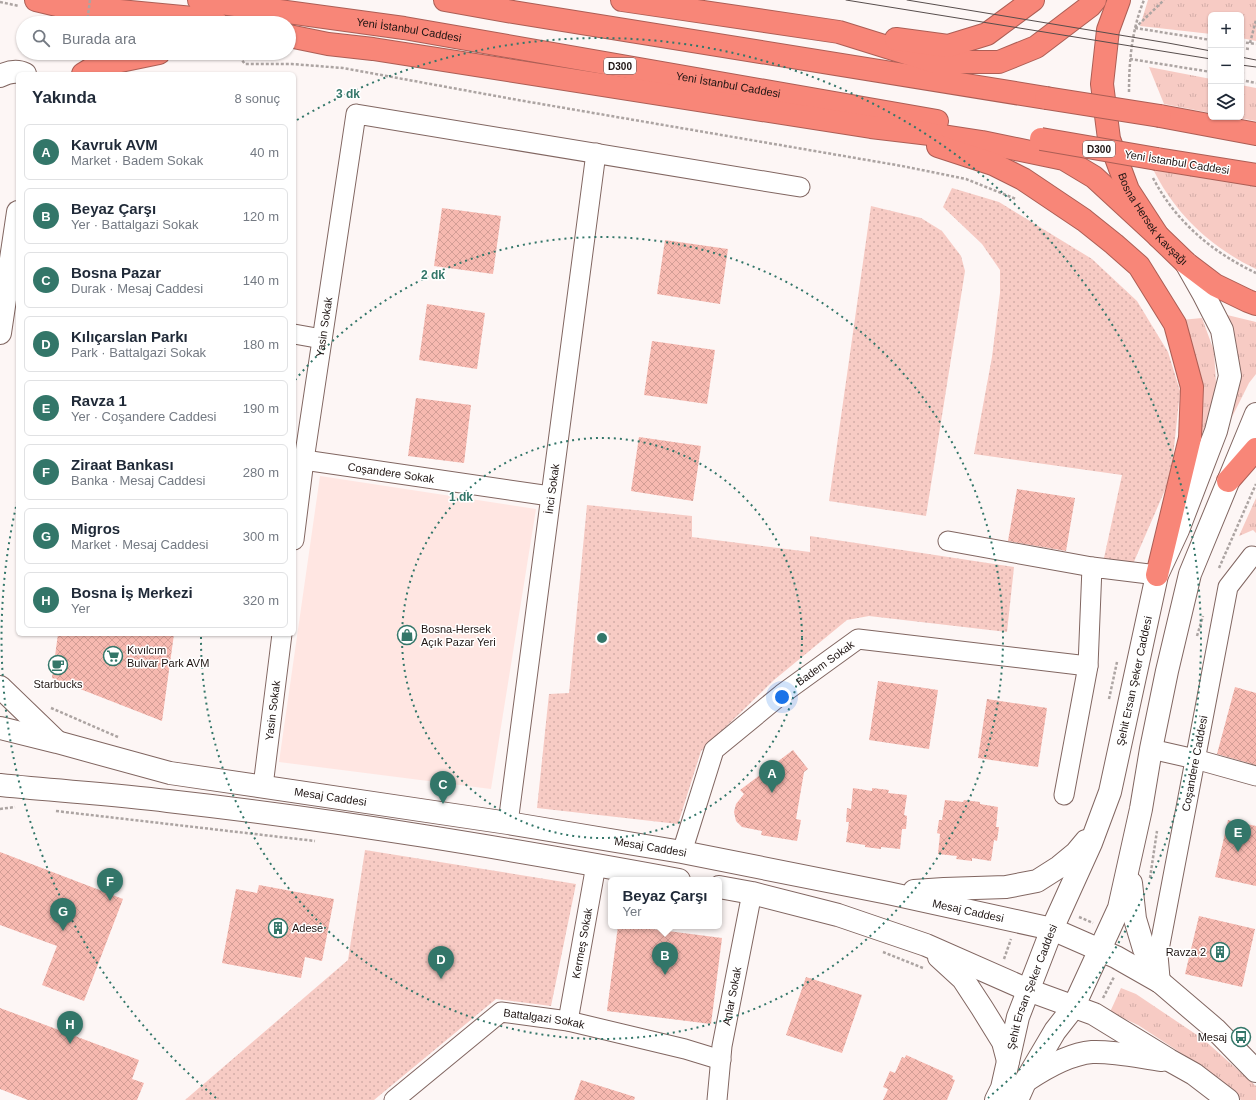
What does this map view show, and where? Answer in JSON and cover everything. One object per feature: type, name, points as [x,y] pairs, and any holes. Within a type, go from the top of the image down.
[{"type":"highway","points":[[36,0],[57,5],[172,16]]},
{"type":"highway","name":"Yeni İstanbul Caddesi","points":[[199,0],[404,28],[1256,175]]},
{"type":"highway","points":[[445,0],[1160,116],[1256,134]]},
{"type":"highway","points":[[622,0],[839,32],[948,46],[987,34],[1033,0]]},
{"type":"highway","points":[[839,32],[935,62],[999,62],[1036,47],[1090,6],[1095,0]]},
{"type":"highway","name":"Bosna Hersek Kavşağı","points":[[1119,0],[1108,30],[1102,84],[1109,139],[1128,190],[1158,236],[1186,263],[1215,285],[1256,304]]},
{"type":"highway","points":[[296,37],[328,44],[871,127],[953,137],[1064,159],[1094,177],[1158,236]]},
{"type":"highway","points":[[296,44],[328,44]]},
{"type":"highway","points":[[86,72],[96,66],[125,60]]},
{"type":"highway","points":[[871,127],[938,146],[993,164],[1023,179],[1084,220],[1139,266],[1175,324],[1192,387],[1190,438],[1157,574]]},
{"type":"highway","points":[[1228,481],[1256,450]]},
{"type":"street","points":[[0,76],[7,73],[16,72]]},
{"type":"street","name":"Yasin Sokak","points":[[296,524],[304,460],[356,114],[596,153]]},
{"type":"street","points":[[596,153],[800,187]]},
{"type":"street","name":"İnci Sokak","points":[[508,824],[596,153]]},
{"type":"street","points":[[0,333],[12,294],[16,239]]},
{"type":"street","name":"Şehit Ersan Şeker Caddesi","points":[[996,1100],[1002,1088],[1018,1017],[1052,929],[1091,844],[1110,792],[1157,574],[1178,530],[1216,431],[1230,376],[1222,330],[1186,263]]},
{"type":"street","points":[[296,334],[322,338]]},
{"type":"street","points":[[1021,1091],[1055,1031],[1073,1008],[1119,908],[1141,808],[1151,749],[1190,574],[1256,414]]},
{"type":"street","name":"Coşandere Sokak","points":[[304,460],[550,496]]},
{"type":"street","points":[[948,541],[1092,567],[1157,574]]},
{"type":"street","name":"Coşandere Caddesi","points":[[1160,982],[1158,955],[1194,759],[1228,587],[1252,556],[1256,557]]},
{"type":"street","points":[[1064,795],[1088,666],[1092,567]]},
{"type":"street","name":"Yasin Sokak","points":[[263,786],[282,636]]},
{"type":"street","name":"Badem Sokak","points":[[682,852],[714,750],[782,694],[858,639],[1088,666]]},
{"type":"street","points":[[0,687],[57,742]]},
{"type":"street","name":"Mesaj Caddesi","points":[[0,728],[57,742],[170,774],[263,786],[682,852],[888,893],[1052,929],[1123,962],[1160,982],[1215,1029],[1256,1071]]},
{"type":"street","points":[[1151,749],[1256,776]]},
{"type":"street","points":[[0,785],[168,801],[309,819],[662,877]]},
{"type":"street","points":[[9,803],[29,788]]},
{"type":"street","points":[[888,893],[944,888],[1006,888],[1037,881],[1059,867],[1076,853],[1095,831]]},
{"type":"street","points":[[1129,863],[1135,919],[1144,949],[1160,982]]},
{"type":"street","name":"Kermeş Sokak","points":[[568,1021],[596,865]]},
{"type":"street","points":[[722,888],[752,893],[838,915],[926,945],[1028,990],[1073,1008],[1094,1014],[1194,1074],[1228,1100]]},
{"type":"street","name":"Anlar Sokak","points":[[717,1100],[722,1046],[752,893]]},
{"type":"street","points":[[926,945],[963,979],[1003,1042],[1008,1061]]},
{"type":"street","name":"Battalgazi Sokak","points":[[394,1100],[501,1012],[568,1021],[685,1049],[721,1060]]},
{"type":"street","points":[[1021,1091],[1048,1066],[1091,1052],[1169,1060]]},
{"type":"path","points":[[88,16],[90,0]]},
{"type":"path","points":[[1164,0],[1135,28],[1208,40]]},
{"type":"path","points":[[1250,43],[1256,20]]},
{"type":"path","points":[[1244,42],[1256,44]]},
{"type":"path","points":[[1244,48],[1250,49]]},
{"type":"path","points":[[1130,58],[1208,71]]},
{"type":"path","points":[[242,60],[246,64],[292,64],[343,68],[909,168],[966,179],[1018,200]]},
{"type":"path","points":[[1244,81],[1256,83]]},
{"type":"path","points":[[0,809],[9,803]]},
{"type":"path","points":[[49,810],[317,841]]},
{"type":"path","points":[[997,977],[1018,921]]},
{"type":"path","points":[[880,951],[923,968],[929,972]]},
{"type":"path","points":[[1094,1014],[1123,962]]},
{"type":"shaded area","name":"Bosna-Hersek Açık Pazar Yeri","points":[[320,476],[536,509],[491,789],[279,762]]},
{"type":"green space","points":[[1148,0],[1256,0],[1256,41],[1244,39],[1244,12],[1208,12],[1208,34],[1140,26]]},
{"type":"green space","points":[[1149,67],[1208,78],[1208,112],[1164,104]]},
{"type":"green space","points":[[1244,86],[1256,88],[1256,121],[1244,119]]},
{"type":"green space","points":[[1152,167],[1256,186],[1256,269],[1223,250],[1195,227],[1182,214],[1171,199]]},
{"type":"green space","points":[[952,188],[999,202],[1092,259],[1137,301],[1168,352],[1180,391],[1171,476],[1133,564],[1104,558],[1122,475],[974,454],[992,357],[1000,293],[1000,270],[982,244],[943,207]]},
{"type":"green space","points":[[871,206],[921,218],[942,231],[961,256],[965,271],[926,516],[829,501]]},
{"type":"green space","points":[[1223,314],[1256,322],[1256,374],[1249,383],[1232,417],[1238,377],[1238,351],[1230,326]]},
{"type":"green space","points":[[1202,318],[1214,351],[1217,399],[1197,443],[1202,420],[1198,370],[1181,320]]},
{"type":"green space","points":[[1256,498],[1256,533],[1253,530],[1239,536]]},
{"type":"green space","points":[[587,505],[692,516],[692,537],[810,552],[810,536],[1014,567],[1007,632],[869,616],[847,620],[774,680],[701,751],[678,824],[537,808],[549,694],[569,693]]},
{"type":"green space","points":[[365,850],[576,884],[551,1006],[496,999],[374,1100],[185,1100],[348,960]]},
{"type":"green space","points":[[1121,988],[1136,994],[1203,1039],[1256,1086],[1256,1100],[1241,1100],[1210,1072],[1138,1025],[1110,1012]]},
{"type":"building","points":[[442,208],[501,216],[493,274],[434,266]]},
{"type":"building","points":[[665,240],[728,249],[720,304],[657,294]]},
{"type":"building","points":[[427,304],[485,313],[477,369],[419,360]]},
{"type":"building","points":[[652,341],[715,350],[707,404],[644,395]]},
{"type":"building","points":[[416,398],[471,405],[464,463],[408,456]]},
{"type":"building","points":[[639,437],[701,446],[693,501],[631,491]]},
{"type":"building","points":[[1017,489],[1075,498],[1066,551],[1008,541]]},
{"type":"building","name":"Kıvılcım Bulvar Park AVM","points":[[58,636],[174,636],[162,721],[52,678]]},
{"type":"building","points":[[878,681],[938,690],[929,749],[869,740]]},
{"type":"building","points":[[1235,687],[1256,693],[1256,765],[1217,754]]},
{"type":"building","points":[[987,699],[1047,708],[1038,767],[978,758]]},
{"type":"building","points":[[793,750],[808,769],[804,772],[796,819],[801,820],[797,841],[761,835],[762,831],[742,827],[736,821],[734,812],[736,804],[744,794],[740,790]]},
{"type":"building","points":[[853,788],[872,791],[872,788],[889,790],[888,793],[907,795],[904,815],[907,816],[906,829],[902,829],[900,849],[865,847],[865,845],[846,842],[849,822],[846,822],[847,808],[851,809]]},
{"type":"building","points":[[945,800],[980,802],[980,804],[998,807],[996,827],[999,827],[997,841],[994,840],[991,861],[972,858],[972,861],[956,859],[957,856],[938,854],[940,834],[937,833],[939,820],[942,820]]},
{"type":"building","points":[[1228,820],[1256,826],[1256,886],[1215,877]]},
{"type":"building","points":[[0,852],[123,899],[84,1001],[42,985],[57,946],[0,925]]},
{"type":"building","name":"Adese","points":[[259,885],[334,899],[322,961],[305,957],[301,978],[222,963],[236,889],[257,893]]},
{"type":"building","name":"Ravza 2","points":[[1199,916],[1255,929],[1242,987],[1185,974]]},
{"type":"building","points":[[618,929],[652,929],[722,938],[711,1024],[607,1011]]},
{"type":"building","points":[[806,977],[862,995],[842,1053],[786,1035]]},
{"type":"building","points":[[0,1008],[139,1060],[132,1079],[144,1083],[137,1100],[28,1100],[0,1089]]},
{"type":"building","points":[[906,1055],[953,1076],[952,1079],[955,1080],[947,1100],[883,1100],[888,1089],[883,1087],[890,1071],[895,1073],[902,1057],[905,1058]]},
{"type":"building","points":[[581,1080],[635,1097],[634,1100],[574,1100]]},
{"type":"tram line","points":[[846,0],[1208,59]]},
{"type":"tram line","points":[[907,0],[1208,50]]},
{"type":"tram line","points":[[1244,58],[1256,60]]},
{"type":"tram line","points":[[1244,65],[1256,67]]},
{"type":"place","name":"Bosna-Hersek Açık Pazar Yeri","points":[[407,635]]},
{"type":"place","name":"Kıvılcım Bulvar Park AVM","points":[[113,656]]},
{"type":"place","name":"Starbucks","points":[[58,665]]},
{"type":"place","name":"Kavruk AVM","points":[[772,793]]},
{"type":"place","name":"Bosna Pazar","points":[[443,804]]},
{"type":"place","name":"Ravza 1","points":[[1238,852]]},
{"type":"place","name":"Ziraat Bankası","points":[[110,901]]},
{"type":"place","name":"Adese","points":[[278,928]]},
{"type":"place","name":"Migros","points":[[63,931]]},
{"type":"place","name":"Ravza 2","points":[[1220,952]]},
{"type":"place","name":"Beyaz Çarşı","points":[[665,975]]},
{"type":"place","name":"Kılıçarslan Parkı","points":[[441,979]]},
{"type":"place","name":"Mesaj","points":[[1241,1037]]},
{"type":"place","name":"Bosna İş Merkezi","points":[[70,1044]]}]
